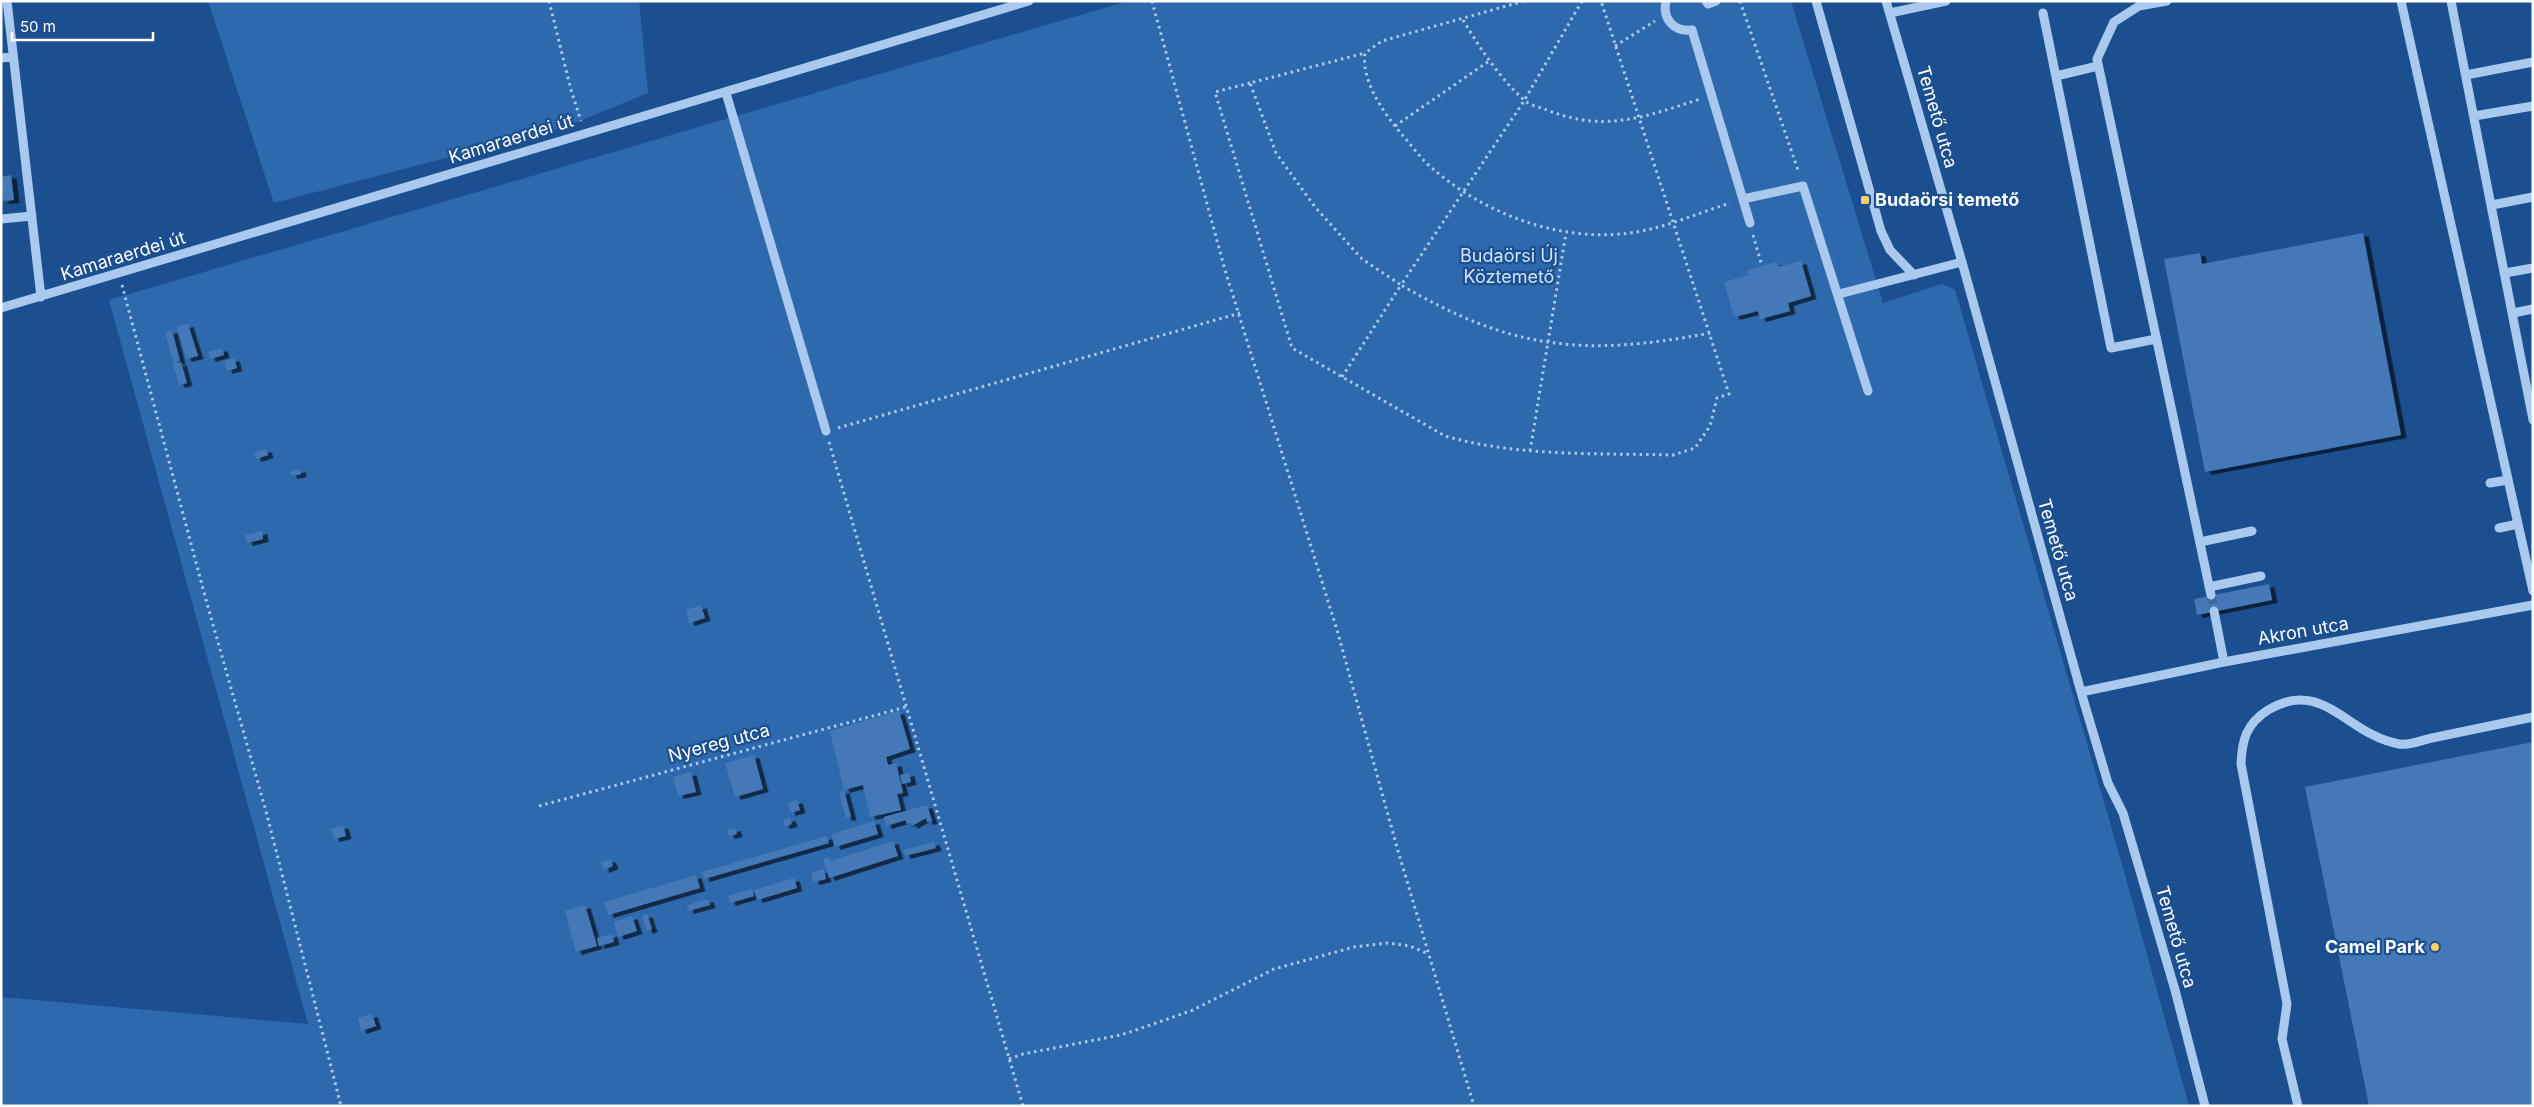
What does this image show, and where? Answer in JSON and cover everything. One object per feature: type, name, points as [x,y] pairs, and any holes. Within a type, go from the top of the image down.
[{"type":"street","points":[[7,1],[41,297]]},
{"type":"street","name":"Kamaraerdei út","points":[[1,308],[1029,1]]},
{"type":"street","points":[[1666,1],[1665,15],[1679,30],[1692,30],[1750,223]]},
{"type":"street","points":[[1706,1],[1708,4],[1716,1]]},
{"type":"street","points":[[1816,1],[1881,231],[1890,250],[1914,275]]},
{"type":"street","name":"Temető utca","points":[[1886,1],[1962,262],[2080,692],[2108,783],[2123,812],[2175,990],[2205,1106]]},
{"type":"street","points":[[1890,13],[1946,1]]},
{"type":"street","points":[[2167,1],[2140,6],[2114,22],[2097,59],[2098,66],[2210,591],[2261,576]]},
{"type":"street","points":[[2401,1],[2533,591]]},
{"type":"street","points":[[2451,1],[2513,313],[2528,362],[2533,420]]},
{"type":"street","points":[[2043,13],[2111,348],[2156,338]]},
{"type":"street","points":[[1,58],[13,57]]},
{"type":"street","points":[[2466,75],[2533,62]]},
{"type":"street","points":[[2056,76],[2098,66]]},
{"type":"street","points":[[726,93],[826,431]]},
{"type":"street","points":[[2474,116],[2533,106]]},
{"type":"street","points":[[1743,199],[1803,186],[1839,294],[1868,391]]},
{"type":"street","points":[[2492,205],[2533,198]]},
{"type":"street","points":[[1,219],[32,216]]},
{"type":"street","points":[[1839,294],[1962,262]]},
{"type":"street","points":[[2505,273],[2533,268]]},
{"type":"street","points":[[2513,313],[2533,309]]},
{"type":"street","points":[[2490,484],[2508,480]]},
{"type":"street","points":[[2499,528],[2518,524]]},
{"type":"street","points":[[2200,542],[2252,531]]},
{"type":"street","name":"Akron utca","points":[[2080,692],[2224,662],[2533,605]]},
{"type":"street","points":[[2214,612],[2224,662]]},
{"type":"street","points":[[2298,1106],[2282,1039],[2287,1004],[2241,764],[2242,739],[2258,716],[2278,704],[2301,699],[2329,706],[2371,736],[2401,744],[2533,717]]},
{"type":"path","points":[[549,1],[571,90],[585,134]]},
{"type":"path","points":[[1152,1],[1225,270],[1240,313],[1334,620],[1395,842],[1474,1106]]},
{"type":"path","points":[[1524,1],[1382,41],[1366,53],[1215,92],[1292,348],[1445,436],[1472,444],[1530,452],[1673,455],[1695,448],[1710,426],[1717,398],[1729,394],[1600,1]]},
{"type":"path","points":[[1342,377],[1524,101],[1582,1]]},
{"type":"path","points":[[1740,1],[1803,186]]},
{"type":"path","points":[[1615,46],[1665,15]]},
{"type":"path","points":[[1462,20],[1489,61],[1524,101],[1555,113],[1588,121],[1638,119],[1713,95]]},
{"type":"path","points":[[1366,53],[1364,63],[1366,74],[1376,96],[1395,126],[1431,167],[1463,192],[1512,216],[1566,232],[1622,234],[1743,199]]},
{"type":"path","points":[[1395,126],[1489,61]]},
{"type":"path","points":[[1250,82],[1276,153],[1316,207],[1362,258],[1401,285],[1461,318],[1546,344],[1588,347],[1630,345],[1710,333]]},
{"type":"path","points":[[1750,223],[1762,266]]},
{"type":"path","points":[[1530,452],[1546,344],[1566,232]]},
{"type":"path","points":[[119,274],[206,600],[266,811],[341,1106]]},
{"type":"path","points":[[1023,1106],[826,431],[1240,313]]},
{"type":"path","name":"Nyereg utca","points":[[539,806],[906,707]]},
{"type":"path","points":[[1009,1059],[1023,1054],[1120,1035],[1193,1010],[1274,969],[1354,947],[1388,943],[1410,946],[1430,955]]},
{"type":"green space","points":[[208,1],[639,1],[648,93],[565,127],[274,203]]},
{"type":"green space","name":"Budaörsi Új Köztemető","points":[[1128,1],[1791,1],[1883,303],[1942,284],[1955,290],[2120,857],[2189,1106],[1,1106],[1,997],[308,1024],[109,300]]},
{"type":"building","points":[[11,175],[14,200],[3,201],[1,177]]},
{"type":"building","points":[[2363,233],[2401,435],[2205,472],[2164,259],[2200,253],[2202,264]]},
{"type":"building","points":[[1801,261],[1811,296],[1788,303],[1790,311],[1760,319],[1758,311],[1734,317],[1724,282],[1749,275],[1747,270],[1777,262],[1778,267]]},
{"type":"building","points":[[188,324],[198,356],[186,359],[177,327]]},
{"type":"building","points":[[172,330],[180,361],[173,363],[165,332]]},
{"type":"building","points":[[222,348],[224,355],[210,359],[208,352]]},
{"type":"building","points":[[234,358],[237,368],[227,371],[224,361]]},
{"type":"building","points":[[181,362],[187,383],[179,385],[173,364]]},
{"type":"building","points":[[266,449],[268,455],[256,459],[254,453]]},
{"type":"building","points":[[300,469],[301,474],[292,476],[290,472]]},
{"type":"building","points":[[262,531],[263,539],[247,543],[245,535]]},
{"type":"building","points":[[2269,584],[2272,600],[2197,615],[2194,599]]},
{"type":"building","points":[[701,605],[705,618],[689,623],[686,610]]},
{"type":"building","points":[[899,711],[910,749],[886,757],[888,765],[896,763],[903,793],[897,794],[901,810],[870,817],[863,785],[844,790],[830,731]]},
{"type":"building","name":"Camel Park","points":[[2533,742],[2533,1106],[2369,1106],[2305,787]]},
{"type":"building","points":[[754,755],[763,789],[735,797],[725,763]]},
{"type":"building","points":[[691,772],[696,792],[678,796],[673,777]]},
{"type":"building","points":[[909,773],[911,782],[902,784],[900,775]]},
{"type":"building","points":[[844,790],[851,817],[846,818],[839,792]]},
{"type":"building","points":[[797,800],[800,810],[790,813],[788,803]]},
{"type":"building","points":[[927,805],[932,821],[927,822],[926,818],[912,826],[911,823],[907,824],[906,820],[886,826],[884,817]]},
{"type":"building","points":[[790,818],[792,824],[784,826],[783,820]]},
{"type":"building","points":[[874,821],[878,834],[835,847],[831,834]]},
{"type":"building","points":[[343,825],[346,836],[334,839],[331,829]]},
{"type":"building","points":[[735,828],[737,834],[729,836],[727,830]]},
{"type":"building","points":[[827,836],[829,843],[704,879],[702,872]]},
{"type":"building","points":[[893,841],[898,856],[829,878],[823,859],[829,857],[830,861]]},
{"type":"building","points":[[934,842],[936,848],[905,856],[903,850]]},
{"type":"building","points":[[610,859],[613,866],[604,870],[601,862]]},
{"type":"building","points":[[824,869],[826,879],[814,882],[811,873]]},
{"type":"building","points":[[696,875],[700,888],[608,915],[604,902]]},
{"type":"building","points":[[794,878],[797,888],[757,900],[754,890]]},
{"type":"building","points":[[752,889],[754,896],[730,903],[728,896]]},
{"type":"building","points":[[708,899],[710,905],[688,911],[687,905]]},
{"type":"building","points":[[585,905],[597,946],[576,952],[565,911]]},
{"type":"building","points":[[647,914],[652,929],[647,931],[642,916]]},
{"type":"building","points":[[632,916],[637,931],[618,937],[614,922]]},
{"type":"building","points":[[612,934],[614,942],[599,946],[597,938]]},
{"type":"building","points":[[372,1014],[376,1026],[361,1031],[358,1018]]},
{"type":"tunnel","points":[[2211,595],[2214,611]]},
{"type":"place","name":"Budaörsi temető","points":[[1865,200]]},
{"type":"place","name":"Camel Park","points":[[2435,947]]}]
